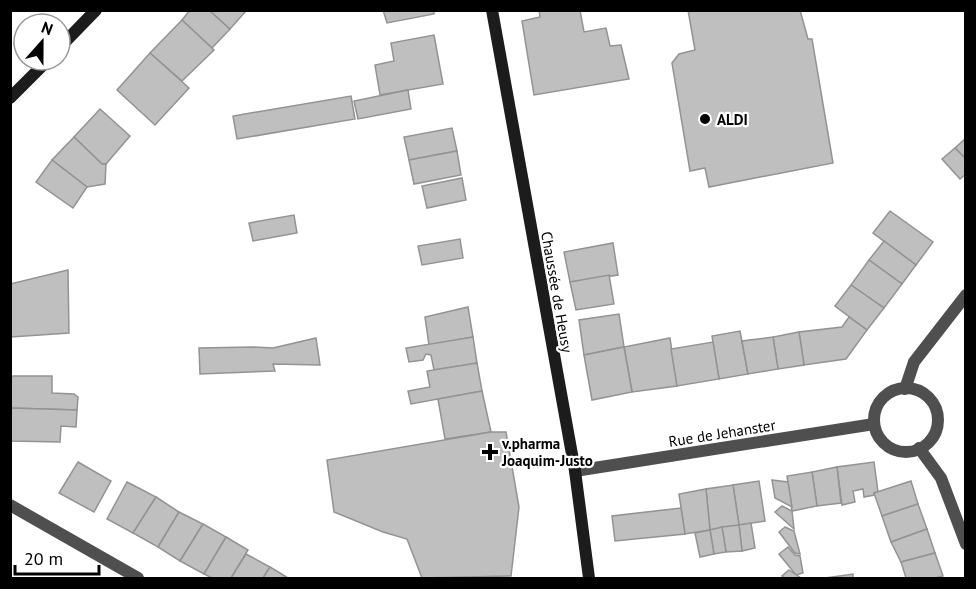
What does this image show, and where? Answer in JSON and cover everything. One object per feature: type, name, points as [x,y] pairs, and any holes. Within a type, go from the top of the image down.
[{"type":"main road","points":[[72,35],[96,10]]},
{"type":"main road","name":"Chaussée de Heusy","points":[[492,10],[575,471],[589,579]]},
{"type":"main road","points":[[10,98],[36,72]]},
{"type":"street","points":[[905,389],[914,362],[966,295]]},
{"type":"street","points":[[905,389],[924,395],[931,402],[936,410],[937,429],[927,445],[907,452],[885,445],[878,436],[874,424],[874,416],[882,399],[897,390],[905,389]]},
{"type":"street","name":"Rue de Jehanster","points":[[575,471],[874,424]]},
{"type":"street","points":[[919,448],[941,478],[966,544]]},
{"type":"street","points":[[10,505],[138,579]]},
{"type":"building","points":[[190,10],[209,10],[230,29],[212,48],[182,20]]},
{"type":"building","points":[[209,10],[246,10],[246,11],[230,29]]},
{"type":"building","points":[[383,10],[434,10],[434,14],[387,23]]},
{"type":"building","points":[[539,10],[580,10],[584,32],[606,28],[610,46],[621,45],[629,79],[534,95],[522,21],[540,17]]},
{"type":"building","points":[[688,10],[800,10],[808,39],[812,39],[833,163],[709,187],[705,168],[690,171],[672,63],[679,54],[695,50]]},
{"type":"building","points":[[182,20],[214,50],[182,81],[150,53]]},
{"type":"building","points":[[434,35],[443,84],[380,95],[375,65],[394,61],[391,43]]},
{"type":"building","points":[[150,53],[189,88],[155,125],[117,90]]},
{"type":"building","points":[[408,90],[411,109],[358,119],[354,101]]},
{"type":"building","points":[[351,96],[355,119],[237,139],[233,116]]},
{"type":"building","points":[[100,109],[130,136],[106,164],[102,164],[74,137]]},
{"type":"building","points":[[452,128],[457,151],[409,160],[404,137]]},
{"type":"building","points":[[74,137],[102,164],[106,164],[105,184],[87,187],[52,160]]},
{"type":"building","points":[[966,138],[966,159],[955,148]]},
{"type":"building","points":[[955,148],[966,159],[966,174],[960,179],[942,159]]},
{"type":"building","points":[[457,151],[461,175],[414,184],[409,160]]},
{"type":"building","points":[[52,160],[87,187],[73,208],[36,182]]},
{"type":"building","points":[[462,178],[466,200],[427,208],[422,186]]},
{"type":"building","points":[[890,211],[933,242],[916,265],[873,233]]},
{"type":"building","points":[[294,215],[297,233],[253,241],[249,223]]},
{"type":"building","points":[[460,239],[463,258],[422,265],[418,246]]},
{"type":"building","points":[[884,241],[916,265],[902,284],[869,260]]},
{"type":"building","points":[[613,243],[618,275],[570,282],[564,252]]},
{"type":"building","points":[[869,260],[902,284],[884,308],[851,285]]},
{"type":"building","points":[[68,270],[69,333],[11,337],[10,284]]},
{"type":"building","points":[[609,275],[614,304],[576,310],[570,282]]},
{"type":"building","points":[[851,285],[884,308],[867,330],[835,306]]},
{"type":"building","points":[[468,307],[473,337],[429,345],[425,317]]},
{"type":"building","points":[[619,314],[624,347],[584,355],[579,320]]},
{"type":"building","points":[[849,317],[867,330],[846,359],[804,365],[799,332],[842,327]]},
{"type":"building","points":[[740,331],[748,374],[719,379],[712,336]]},
{"type":"building","points":[[799,332],[804,365],[778,369],[773,337]]},
{"type":"building","points":[[473,337],[477,363],[434,370],[431,355],[426,354],[423,360],[409,362],[406,348]]},
{"type":"building","points":[[773,337],[778,369],[748,374],[742,341]]},
{"type":"building","points":[[316,338],[320,365],[273,364],[275,371],[200,374],[199,348],[273,348]]},
{"type":"building","points":[[670,338],[677,386],[632,392],[624,347]]},
{"type":"building","points":[[713,342],[719,379],[677,386],[671,349]]},
{"type":"building","points":[[624,347],[632,392],[592,400],[584,355]]},
{"type":"building","points":[[477,363],[482,391],[411,404],[408,391],[430,387],[427,371]]},
{"type":"building","points":[[10,376],[52,376],[52,393],[74,394],[78,397],[77,410],[10,408]]},
{"type":"building","points":[[482,391],[491,432],[445,439],[438,399]]},
{"type":"building","points":[[10,408],[77,410],[76,427],[61,426],[60,442],[10,441]]},
{"type":"building","points":[[491,432],[506,432],[519,507],[511,576],[422,578],[407,539],[334,512],[327,460]]},
{"type":"building","points":[[78,462],[111,481],[94,512],[59,493]]},
{"type":"building","points":[[874,462],[878,492],[874,493],[875,495],[864,497],[863,489],[853,491],[855,502],[842,505],[837,467]]},
{"type":"building","points":[[837,467],[841,503],[817,506],[812,472]]},
{"type":"building","points":[[812,472],[817,506],[792,511],[787,476]]},
{"type":"building","points":[[772,480],[788,482],[792,507],[775,498]]},
{"type":"building","points":[[759,481],[765,521],[739,525],[733,485]]},
{"type":"building","points":[[911,481],[918,504],[882,516],[874,493]]},
{"type":"building","points":[[127,482],[156,497],[133,533],[107,519]]},
{"type":"building","points":[[733,485],[739,525],[710,530],[706,489]]},
{"type":"building","points":[[706,489],[710,530],[685,534],[679,494]]},
{"type":"building","points":[[156,497],[179,512],[158,547],[133,533]]},
{"type":"building","points":[[918,504],[927,529],[891,542],[882,516]]},
{"type":"building","points":[[782,506],[792,511],[794,529],[775,512]]},
{"type":"building","points":[[681,508],[685,534],[615,541],[612,516]]},
{"type":"building","points":[[179,512],[203,524],[180,561],[158,547]]},
{"type":"building","points":[[751,523],[755,548],[742,551],[739,525]]},
{"type":"building","points":[[203,524],[226,537],[204,574],[180,561]]},
{"type":"building","points":[[739,525],[742,551],[726,552],[722,527]]},
{"type":"building","points":[[722,527],[726,552],[714,554],[710,530]]},
{"type":"building","points":[[785,527],[794,531],[800,554],[795,553],[779,532]]},
{"type":"building","points":[[927,529],[935,553],[901,562],[891,542]]},
{"type":"building","points":[[710,530],[714,554],[700,557],[695,533]]},
{"type":"building","points":[[226,537],[248,550],[231,578],[212,578],[204,574]]},
{"type":"building","points":[[788,547],[795,555],[800,556],[803,573],[796,575],[779,554]]},
{"type":"building","points":[[935,553],[943,576],[906,578],[901,562]]},
{"type":"building","points":[[246,554],[270,567],[263,578],[231,578]]},
{"type":"building","points":[[270,567],[280,573],[288,578],[263,578]]},
{"type":"building","points":[[789,570],[801,578],[782,576]]},
{"type":"building","points":[[853,574],[853,578],[825,578]]},
{"type":"place","name":"ALDI","points":[[705,119]]},
{"type":"place","name":"v.pharma Joaquim-Justo","points":[[490,452]]}]
